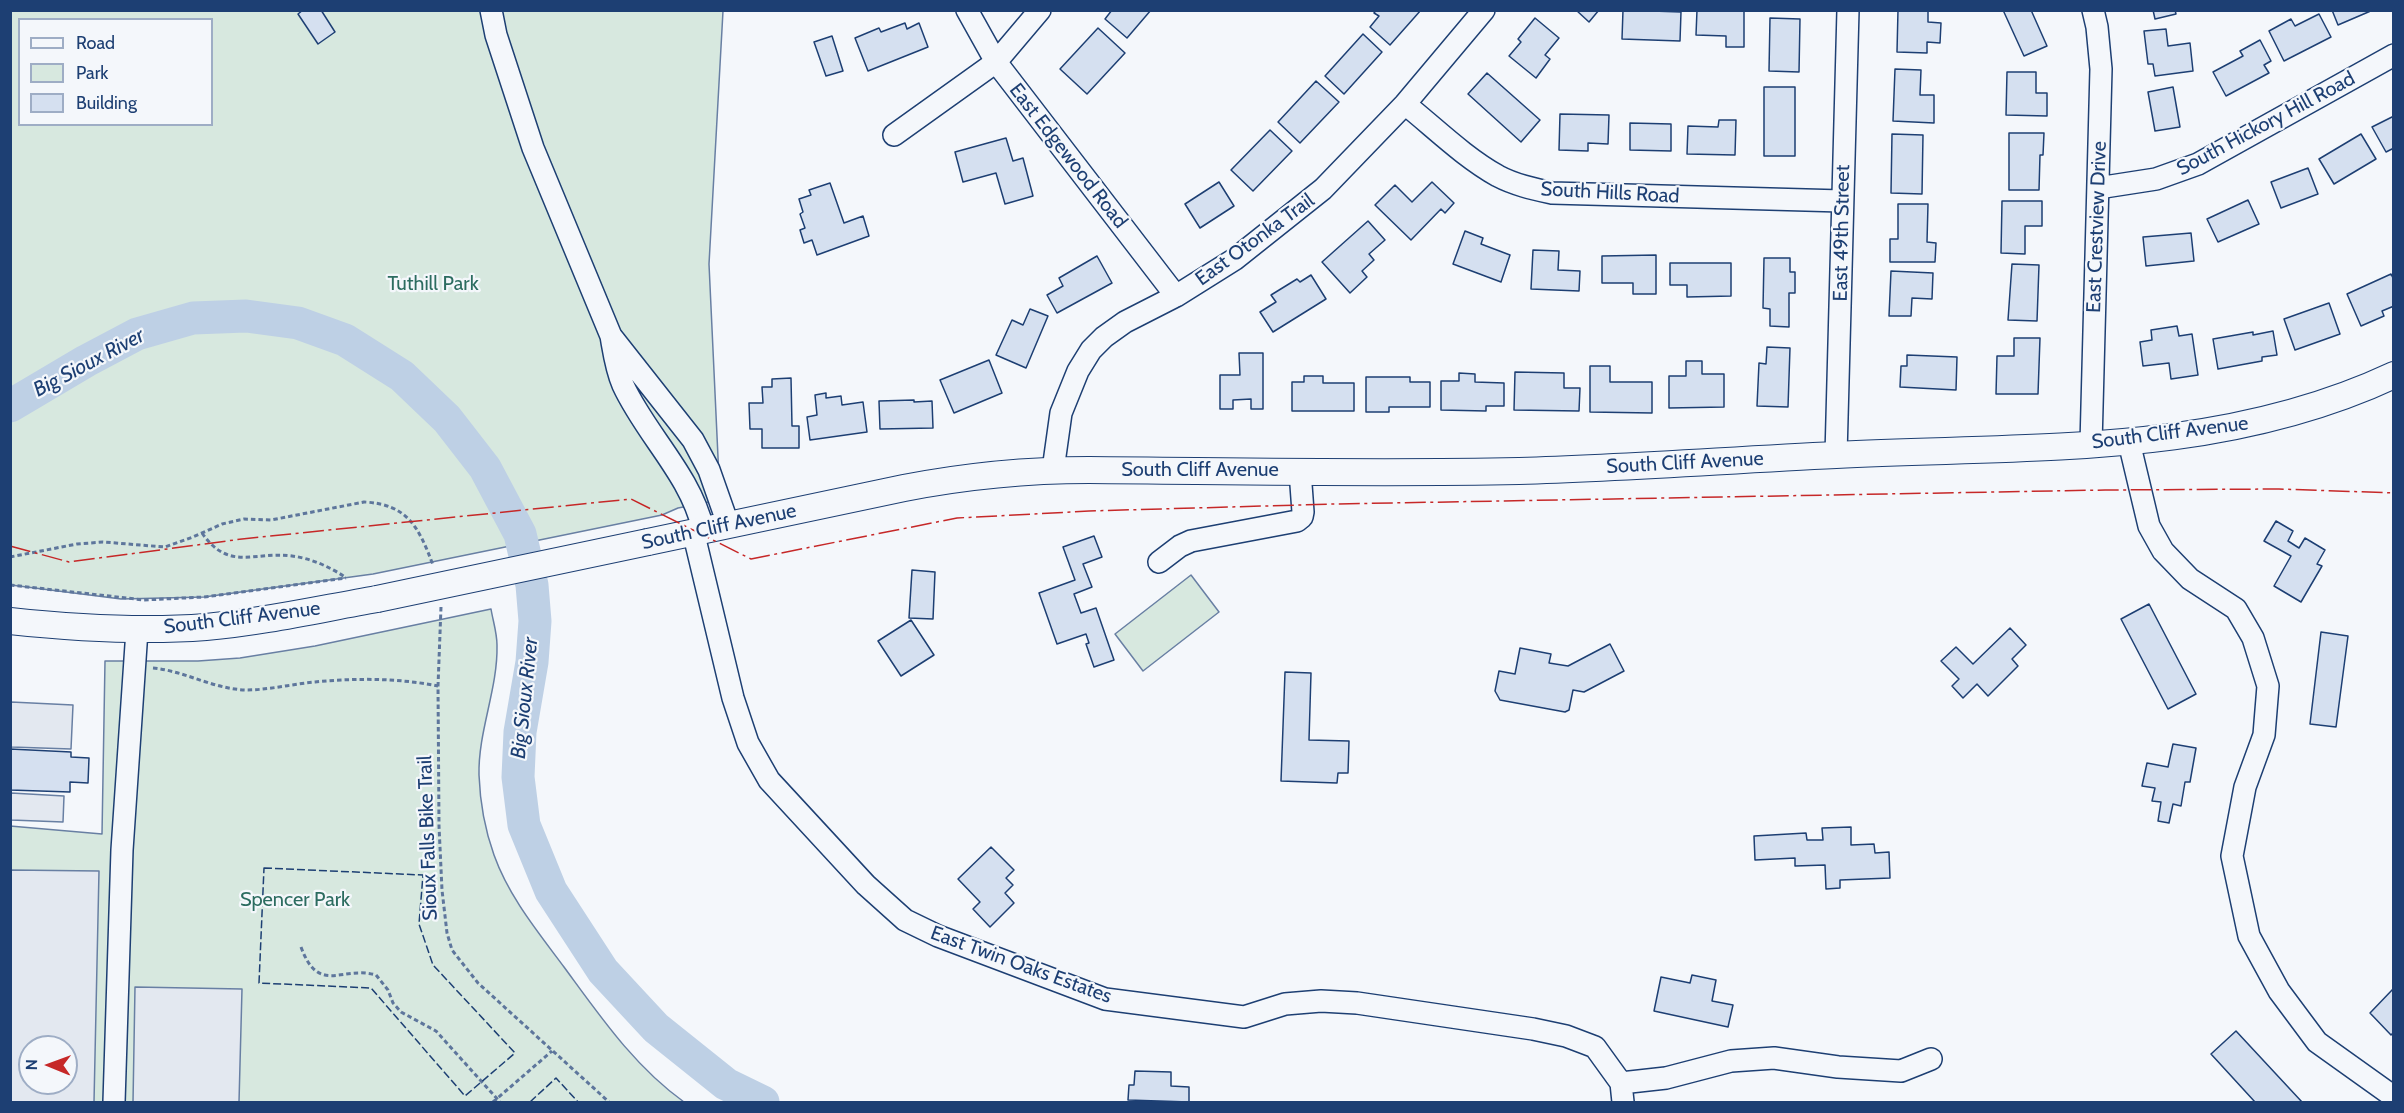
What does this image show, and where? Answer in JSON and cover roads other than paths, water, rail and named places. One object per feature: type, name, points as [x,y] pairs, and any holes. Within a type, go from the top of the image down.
[{"type":"main road","name":"South Cliff Avenue","points":[[10,621],[138,630],[207,627],[254,621],[377,599],[698,530],[941,481],[1053,470],[1520,471],[1836,454],[2129,442],[2233,428],[2284,416],[2331,401],[2394,375]]},
{"type":"street","points":[[491,10],[496,35],[533,148],[611,336],[693,440],[709,470],[728,524]]},
{"type":"street","name":"East Edgewood Road","points":[[967,10],[996,62],[1176,296]]},
{"type":"street","points":[[894,135],[996,62],[1040,10]]},
{"type":"street","name":"East Otonka Trail","points":[[1053,470],[1061,413],[1078,371],[1091,350],[1125,322],[1176,296],[1235,259],[1323,189],[1405,104],[1484,10]]},
{"type":"street","name":"East 49th Street","points":[[1836,454],[1848,10]]},
{"type":"street","name":"East Crestview Drive","points":[[2091,444],[2102,69],[2093,10]]},
{"type":"street","name":"South Hickory Hill Road","points":[[2098,188],[2156,179],[2198,164],[2394,55]]},
{"type":"street","name":"South Hills Road","points":[[1405,104],[1478,164],[1522,186],[1552,193],[1842,201]]},
{"type":"street","name":"East Twin Oaks Estates","points":[[611,336],[616,367],[624,387],[686,485],[695,505],[698,530],[734,698],[748,743],[769,780],[866,885],[905,920],[938,936],[1105,999],[1244,1017],[1285,1004],[1320,1001],[1357,1003],[1555,1034],[1595,1047],[1622,1093]]},
{"type":"street","points":[[2129,442],[2149,526],[2163,551],[2190,579],[2236,609],[2253,638],[2268,686],[2264,735],[2245,787],[2232,856],[2249,936],[2279,991],[2317,1042],[2394,1097]]},
{"type":"street","points":[[1159,562],[1180,546],[1191,542],[1297,521],[1302,517],[1303,512],[1300,471]]},
{"type":"street","points":[[114,1102],[122,850],[138,630]]},
{"type":"street","points":[[1622,1093],[1666,1078],[1731,1061],[1774,1058],[1838,1067],[1901,1071],[1931,1059]]},
{"type":"waterway","name":"Big Sioux River","points":[[10,406],[137,334],[193,318],[246,316],[298,323],[345,340],[402,376],[447,419],[485,468],[520,534],[532,585],[535,621],[532,662],[520,732],[518,777],[524,825],[551,891],[603,971],[656,1028],[726,1084],[763,1102]]},
{"type":"park label","name":"Tuthill Park","points":[[433,284]]},
{"type":"park label","name":"Spencer Park","points":[[295,900]]}]
